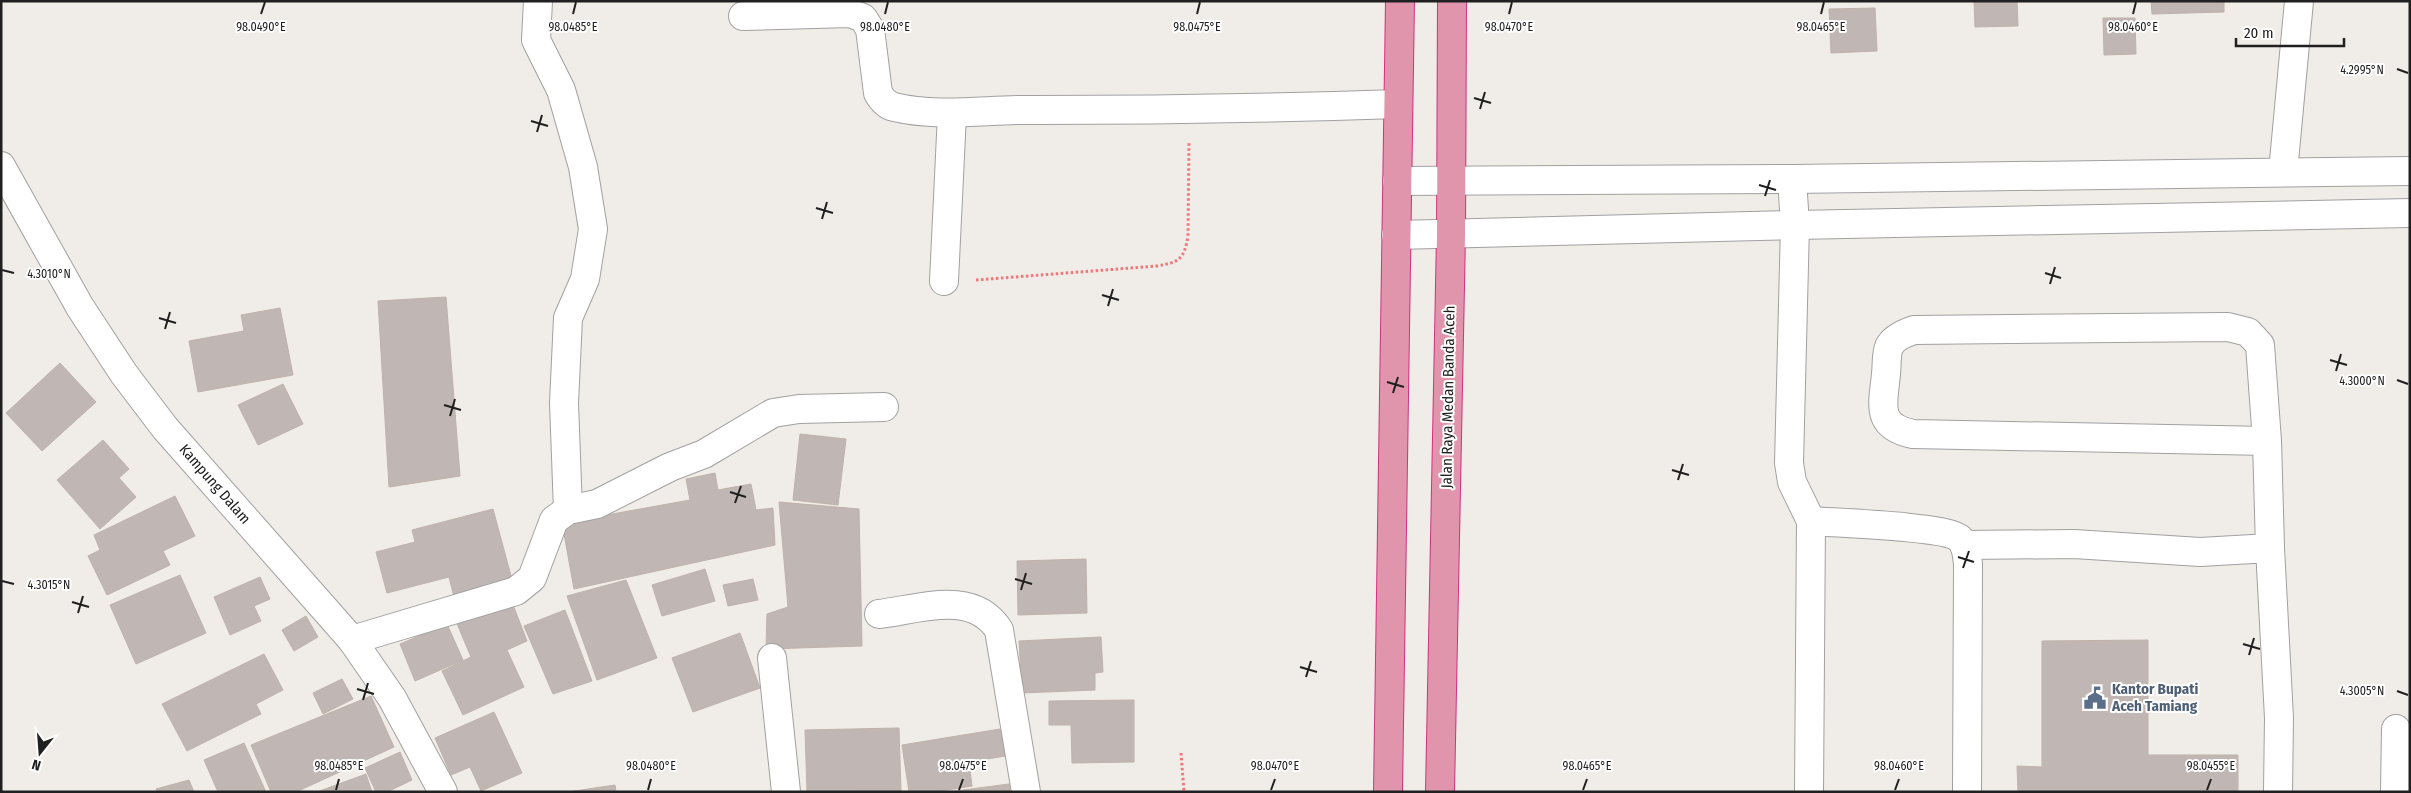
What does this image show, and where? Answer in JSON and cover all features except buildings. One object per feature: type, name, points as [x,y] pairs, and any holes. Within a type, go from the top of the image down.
[{"type":"highway","points":[[1388,792],[1400,1]]},
{"type":"highway","name":"Jalan Raya Medan Banda Aceh","points":[[1440,792],[1451,235],[1452,1]]},
{"type":"street","points":[[538,1],[536,40],[561,90],[583,167],[594,229],[585,279],[568,318],[564,404],[568,510]]},
{"type":"street","points":[[2283,172],[2299,1]]},
{"type":"street","points":[[743,16],[857,14],[863,18],[870,29],[876,83],[882,100],[895,107],[952,114],[1003,110],[1189,110],[1398,104]]},
{"type":"street","points":[[944,281],[952,114]]},
{"type":"street","name":"Kampung Dalam","points":[[1,166],[80,307],[124,374],[165,428],[352,640],[392,698],[443,792]]},
{"type":"street","points":[[1397,181],[1792,179],[2410,171]]},
{"type":"street","points":[[1792,179],[1795,225],[1789,463],[1792,482],[1811,520],[1809,792]]},
{"type":"street","points":[[1396,235],[1795,225],[2410,214]]},
{"type":"street","points":[[2267,441],[1923,435],[1900,432],[1892,427],[1883,411],[1889,347],[1896,338],[1914,330],[2228,327],[2248,332],[2260,345],[2267,441],[2270,548],[2279,718],[2278,792]]},
{"type":"street","points":[[352,640],[516,591],[532,578],[554,520],[568,510],[597,504],[670,468],[704,454],[773,414],[799,409],[884,408]]},
{"type":"street","points":[[1811,520],[1928,530],[1952,535],[1960,539],[1964,545],[1968,564],[1967,792]]},
{"type":"street","points":[[1964,545],[2074,544],[2200,552],[2270,548]]},
{"type":"street","points":[[879,614],[950,604],[967,606],[981,611],[992,618],[999,630],[1026,792]]},
{"type":"street","points":[[772,658],[786,792]]},
{"type":"street","points":[[2395,792],[2396,729]]},
{"type":"path","points":[[944,281],[964,282],[1157,266],[1175,262],[1186,249],[1188,236],[1189,110]]},
{"type":"path","points":[[1181,753],[1184,792]]},
{"type":"place","name":"Kantor Bupati Aceh Tamiang","points":[[2095,698]]}]
